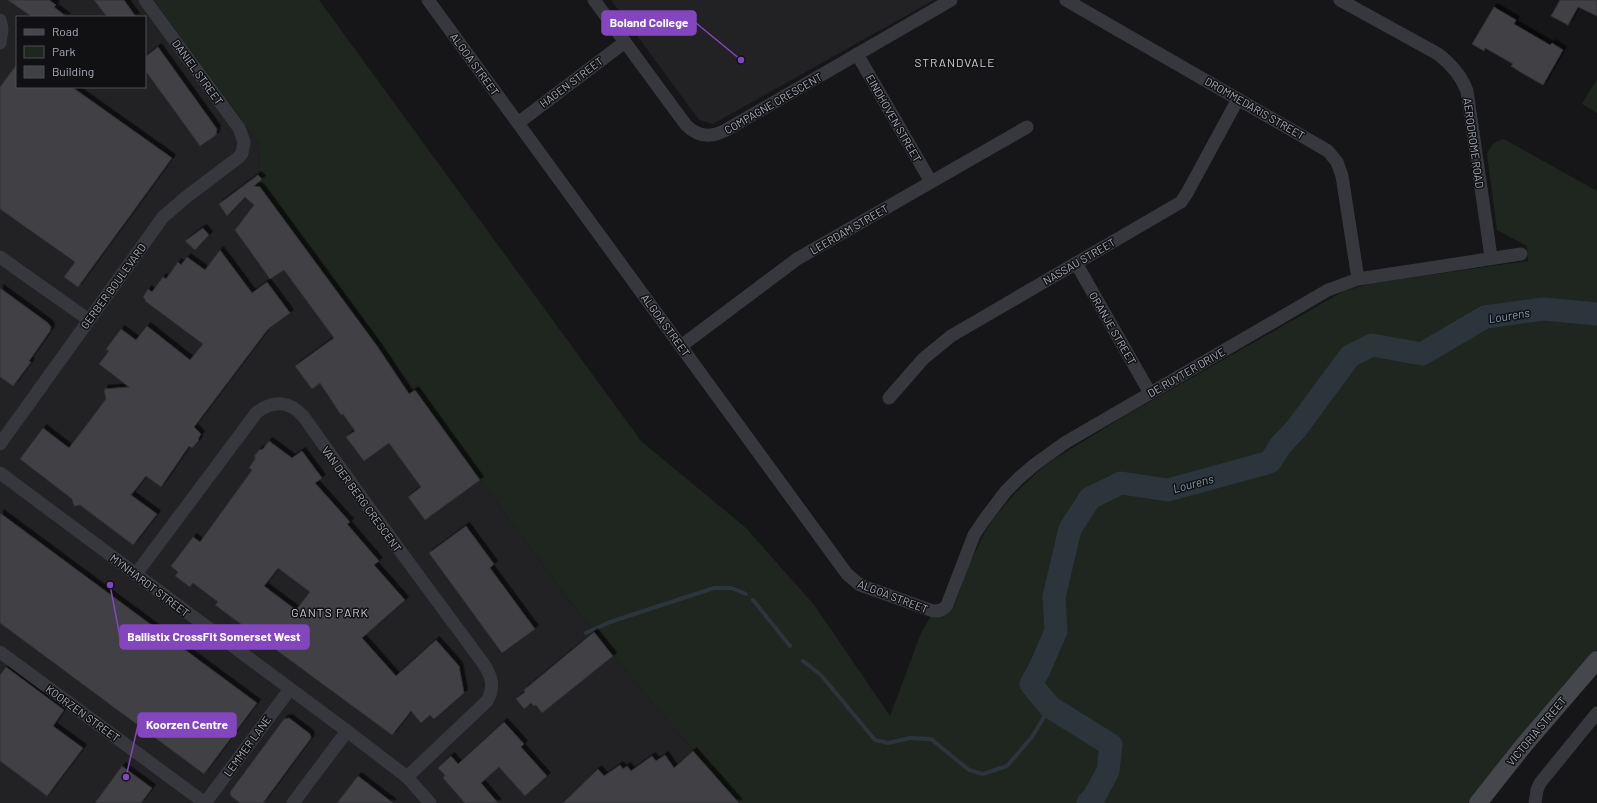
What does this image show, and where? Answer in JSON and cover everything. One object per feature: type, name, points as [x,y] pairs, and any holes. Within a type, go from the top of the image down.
[{"type":"main road","name":"VICTORIA STREET","points":[[1478,803],[1524,745],[1597,660]]},
{"type":"street","name":"DANIEL STREET","points":[[146,0],[239,128],[244,137],[244,147]]},
{"type":"street","name":"ALGOA STREET","points":[[428,0],[851,578],[860,585],[933,611]]},
{"type":"street","name":"COMPAGNE CRESCENT","points":[[594,0],[686,125],[697,133],[709,136],[726,130],[951,0]]},
{"type":"street","name":"DROMMEDARIS STREET","points":[[1066,0],[1322,146],[1337,162],[1342,176],[1358,279]]},
{"type":"street","name":"AERODROME ROAD","points":[[1340,0],[1438,54],[1450,64],[1460,77],[1467,91],[1491,257]]},
{"type":"street","points":[[0,20],[2,29],[0,43]]},
{"type":"street","name":"HAGEN STREET","points":[[518,123],[625,42]]},
{"type":"street","name":"EINDHOVEN STREET","points":[[857,54],[931,182]]},
{"type":"street","name":"NASSAU STREET","points":[[889,398],[923,359],[950,336],[1181,202],[1238,99]]},
{"type":"street","name":"LEERDAM STREET","points":[[681,346],[797,259],[1027,127]]},
{"type":"street","name":"GERBER BOULEVARD","points":[[0,444],[163,217],[184,198],[233,162],[242,153],[244,147]]},
{"type":"street","name":"DE RUYTER DRIVE","points":[[933,611],[944,609],[947,605],[974,535],[994,505],[1019,478],[1066,442],[1328,290],[1358,279],[1491,257],[1521,254]]},
{"type":"street","points":[[0,257],[89,320]]},
{"type":"street","name":"ORANJE STREET","points":[[1076,263],[1150,393]]},
{"type":"street","name":"VAN DER BERG CRESCENT","points":[[136,574],[257,412],[269,405],[277,403],[285,403],[294,407],[303,416],[401,552],[484,663],[492,680],[492,692],[487,701],[406,777]]},
{"type":"street","name":"MYNHARDT STREET","points":[[0,473],[348,732],[406,777],[430,803]]},
{"type":"street","name":"KOORZEN STREET","points":[[0,652],[205,803]]},
{"type":"street","name":"LEMMER LANE","points":[[205,803],[290,689]]},
{"type":"street","points":[[1535,803],[1537,790],[1540,783],[1597,713]]},
{"type":"street","points":[[293,803],[348,732]]},
{"type":"shaded area","points":[[0,0],[154,0],[259,144],[260,186],[380,343],[571,603],[659,711],[740,803],[0,803]]},
{"type":"shaded area","points":[[611,0],[934,0],[713,124],[699,120]]},
{"type":"green space","points":[[154,0],[319,0],[641,441],[746,528],[815,606],[890,716],[921,633],[934,611],[947,605],[954,607],[970,562],[994,518],[1015,493],[1042,468],[1056,458],[1123,417],[1344,291],[1373,283],[1528,261],[1527,246],[1497,230],[1487,155],[1493,144],[1504,139],[1597,191],[1597,649],[1566,682],[1468,803],[740,803],[659,711],[571,603],[380,343],[260,186],[259,144]]},
{"type":"green space","points":[[1597,79],[1597,113],[1582,104]]},
{"type":"building","points":[[8,0],[49,0],[56,5],[54,7],[66,16],[31,16]]},
{"type":"building","points":[[94,0],[124,0],[135,16],[106,16]]},
{"type":"building","points":[[1560,0],[1597,0],[1597,16],[1578,7],[1568,25],[1551,16]]},
{"type":"building","points":[[1494,7],[1516,20],[1514,24],[1550,45],[1552,43],[1563,50],[1543,85],[1511,66],[1513,64],[1485,48],[1484,51],[1472,44]]},
{"type":"building","points":[[158,47],[217,129],[216,135],[200,146],[146,71],[146,56]]},
{"type":"building","points":[[16,65],[16,88],[73,88],[172,158],[78,287],[64,277],[75,262],[0,209],[0,87]]},
{"type":"building","points":[[258,175],[262,179],[254,186],[260,187],[377,346],[409,394],[415,390],[480,480],[425,520],[408,497],[421,487],[389,443],[364,461],[346,437],[355,431],[343,414],[341,415],[320,383],[312,389],[295,366],[334,338],[284,270],[270,279],[235,230],[254,205],[245,197],[227,216],[219,204]]},
{"type":"building","points":[[203,228],[209,235],[195,250],[185,241]]},
{"type":"building","points":[[220,250],[252,293],[267,282],[290,313],[268,329],[194,427],[201,434],[198,439],[199,440],[192,448],[189,446],[161,487],[146,476],[131,495],[157,514],[133,545],[80,505],[74,506],[72,499],[20,459],[43,428],[69,448],[106,399],[104,389],[129,387],[99,364],[109,351],[106,349],[121,329],[136,340],[147,326],[190,360],[203,344],[145,301],[146,300],[143,297],[148,289],[152,292],[163,277],[166,279],[178,262],[181,265],[187,257],[205,270]]},
{"type":"building","points":[[0,288],[48,323],[51,327],[50,331],[29,361],[31,362],[13,386],[0,377]]},
{"type":"building","points":[[269,441],[292,458],[302,451],[322,478],[315,483],[350,522],[347,524],[379,561],[374,565],[405,600],[362,638],[396,676],[436,640],[459,666],[464,693],[434,719],[430,715],[421,723],[411,711],[392,735],[215,605],[218,602],[193,583],[190,587],[175,576],[178,572],[171,566],[193,537],[200,542],[252,470],[249,468],[255,459],[255,455],[259,450],[263,449]],"holes":[[[278,568],[310,592],[296,610],[264,586]]]},
{"type":"building","points":[[0,513],[257,703],[204,774],[0,623]]},
{"type":"building","points":[[466,526],[494,564],[490,568],[535,629],[502,653],[429,553]]},
{"type":"building","points":[[594,632],[613,656],[542,713],[536,705],[534,706],[531,703],[524,709],[516,699],[525,692],[524,690]]},
{"type":"building","points":[[6,667],[64,710],[53,726],[83,748],[47,796],[0,761],[0,675]]},
{"type":"building","points":[[289,718],[310,734],[311,738],[263,803],[240,803],[231,796],[230,792],[284,719]]},
{"type":"building","points":[[504,722],[524,744],[521,747],[547,776],[525,796],[499,767],[481,783],[498,803],[465,803],[443,778],[445,775],[438,768],[451,756],[458,764]]},
{"type":"building","points":[[693,751],[739,803],[563,803],[598,769],[604,776],[620,765],[623,769],[627,766],[631,771],[652,756],[656,761],[665,755],[674,768]]},
{"type":"building","points":[[122,766],[152,788],[141,803],[95,803]]},
{"type":"building","points":[[358,776],[393,803],[337,803]]},
{"type":"waterway","name":"Lourens","points":[[1088,803],[1094,797],[1108,771],[1111,745],[1050,707],[1031,684],[1039,670],[1056,631],[1054,597],[1070,529],[1090,498],[1121,483],[1168,490],[1270,462],[1280,446],[1296,429],[1350,356],[1372,345],[1422,354],[1485,317],[1544,309],[1597,314]]},
{"type":"waterway","points":[[586,633],[610,622],[714,588],[732,588],[746,594]]},
{"type":"waterway","points":[[753,600],[790,646]]},
{"type":"waterway","points":[[803,661],[821,675],[875,740],[888,743],[910,738],[931,739],[969,770],[983,774],[1007,766],[1032,737],[1050,707]]},
{"type":"place","name":"Boland College","points":[[741,60]]},
{"type":"place","name":"Ballistix CrossFit Somerset West","points":[[110,585]]},
{"type":"place","name":"Koorzen Centre","points":[[126,777]]},
{"type":"district","name":"STRANDVALE","points":[[955,62]]},
{"type":"district","name":"GANTS PARK","points":[[330,612]]}]
